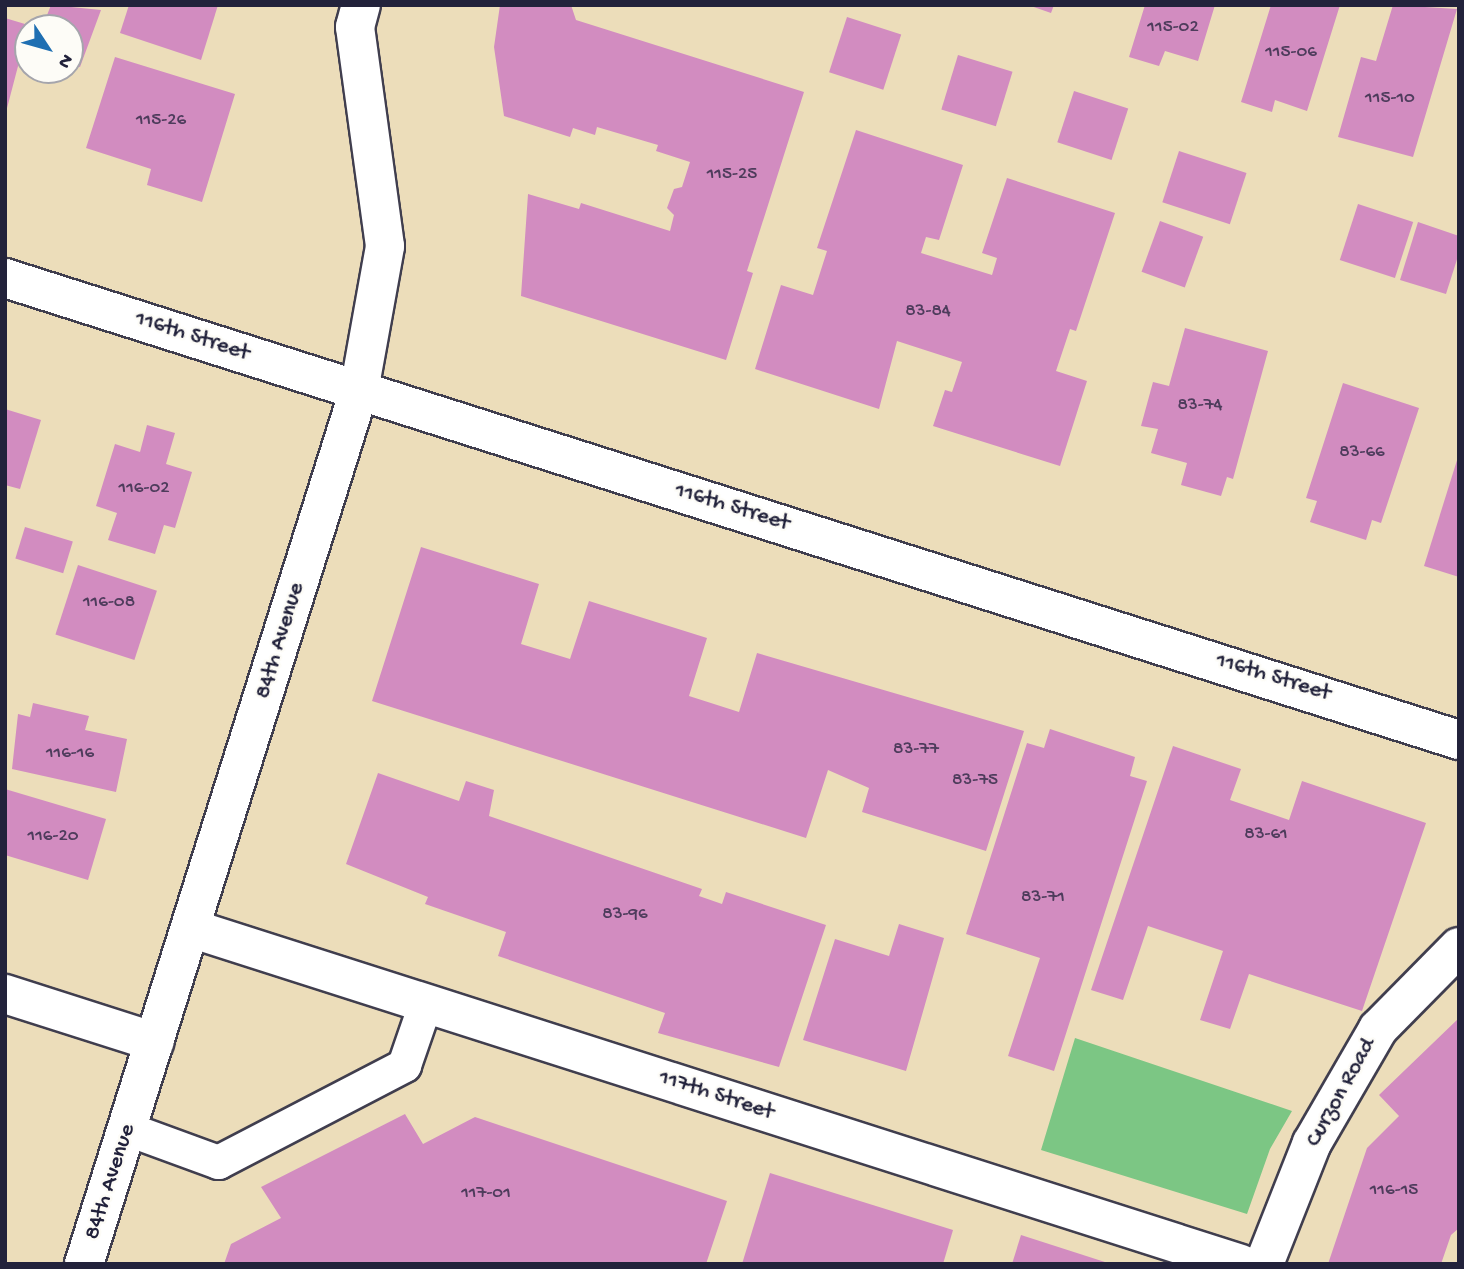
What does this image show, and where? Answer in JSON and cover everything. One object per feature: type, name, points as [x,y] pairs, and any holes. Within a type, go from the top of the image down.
[{"type":"street","name":"84th Avenue","points":[[84,1264],[359,391],[385,246],[355,27],[361,5]]},
{"type":"street","name":"116th Street","points":[[5,278],[1459,740]]},
{"type":"street","name":"117th Street","points":[[190,928],[1241,1264]]},
{"type":"street","name":"Curzon Road","points":[[1264,1264],[1312,1143],[1378,1029],[1459,947]]},
{"type":"street","points":[[5,994],[155,1042]]},
{"type":"lane","points":[[128,1129],[218,1162],[404,1065],[425,1003]]},
{"type":"green space","points":[[1075,1038],[1292,1111],[1270,1149],[1247,1214],[1041,1150]]},
{"type":"building","points":[[51,5],[101,10],[84,56],[84,14],[47,14]]},
{"type":"building","points":[[129,5],[218,5],[201,60],[120,33]]},
{"type":"building","points":[[500,5],[571,5],[576,20],[804,92],[747,271],[753,273],[726,360],[521,296],[528,194],[579,209],[581,203],[670,231],[674,215],[667,208],[674,189],[682,187],[690,162],[656,151],[658,145],[597,127],[595,135],[573,128],[570,137],[504,116],[494,47]]},
{"type":"building","points":[[1028,5],[1054,5],[1051,13]]},
{"type":"building","points":[[1145,5],[1215,5],[1198,61],[1165,51],[1159,66],[1129,57]]},
{"type":"building","points":[[1271,5],[1340,5],[1307,111],[1275,100],[1272,112],[1241,102]]},
{"type":"building","points":[[1393,5],[1457,9],[1413,157],[1338,137],[1361,57],[1376,61]]},
{"type":"building","points":[[847,17],[901,35],[883,90],[829,72]]},
{"type":"building","points":[[5,18],[14,21],[14,81],[6,112]]},
{"type":"building","points":[[958,55],[1013,72],[996,126],[941,110]]},
{"type":"building","points":[[115,57],[235,94],[202,202],[147,185],[151,169],[86,148]]},
{"type":"building","points":[[1074,91],[1128,109],[1112,160],[1057,142]]},
{"type":"building","points":[[856,130],[963,165],[939,240],[926,237],[921,253],[992,275],[997,258],[982,253],[1007,178],[1115,213],[1076,331],[1070,329],[1056,371],[1087,381],[1060,466],[933,426],[945,390],[952,392],[962,362],[897,341],[879,409],[755,369],[781,285],[813,295],[827,251],[817,248]]},
{"type":"building","points":[[1179,151],[1247,173],[1230,224],[1162,202]]},
{"type":"building","points":[[1358,204],[1413,222],[1395,278],[1340,260]]},
{"type":"building","points":[[1160,221],[1203,237],[1185,287],[1142,272]]},
{"type":"building","points":[[1418,222],[1459,236],[1459,253],[1446,294],[1400,280]]},
{"type":"building","points":[[1185,328],[1268,351],[1233,479],[1227,477],[1221,496],[1181,485],[1187,463],[1151,453],[1158,429],[1141,426],[1153,382],[1169,386]]},
{"type":"building","points":[[1343,383],[1419,408],[1381,523],[1372,520],[1366,540],[1310,522],[1317,501],[1306,498]]},
{"type":"building","points":[[5,409],[41,420],[20,489],[5,485]]},
{"type":"building","points":[[147,425],[175,433],[166,464],[192,472],[175,528],[164,525],[155,554],[108,540],[117,513],[96,506],[115,444],[140,452]]},
{"type":"building","points":[[1459,458],[1459,577],[1424,566]]},
{"type":"building","points":[[25,527],[73,542],[63,573],[15,559]]},
{"type":"building","points":[[421,547],[539,584],[521,644],[570,659],[589,601],[707,638],[689,696],[739,712],[757,653],[1024,731],[986,851],[862,812],[869,788],[828,770],[806,838],[372,701]]},
{"type":"building","points":[[78,565],[157,591],[134,660],[55,634]]},
{"type":"building","points":[[33,703],[89,716],[85,730],[127,739],[116,792],[12,769],[18,714],[30,717]]},
{"type":"building","points":[[1050,729],[1135,757],[1130,776],[1147,781],[1054,1071],[1008,1056],[1040,958],[966,934],[1027,743],[1044,748]]},
{"type":"building","points":[[1173,746],[1241,769],[1230,800],[1289,820],[1302,781],[1426,823],[1362,1011],[1249,974],[1230,1029],[1200,1020],[1223,951],[1148,926],[1123,1000],[1091,990]]},
{"type":"building","points":[[378,773],[459,801],[466,781],[494,790],[489,816],[702,889],[699,896],[722,904],[726,892],[826,925],[779,1067],[658,1033],[665,1013],[498,956],[506,932],[425,904],[428,897],[346,864]]},
{"type":"building","points":[[5,789],[106,819],[88,880],[5,855]]},
{"type":"building","points":[[899,924],[944,938],[906,1071],[803,1040],[835,939],[889,956]]},
{"type":"building","points":[[1459,1018],[1459,1228],[1451,1235],[1441,1264],[1328,1264],[1367,1148],[1399,1116],[1379,1095]]},
{"type":"building","points":[[405,1114],[423,1144],[475,1117],[727,1201],[706,1264],[224,1264],[231,1244],[281,1218],[261,1187]]},
{"type":"building","points":[[770,1173],[953,1230],[943,1264],[742,1264]]},
{"type":"building","points":[[1021,1235],[1108,1263],[1108,1264],[1012,1264]]}]
